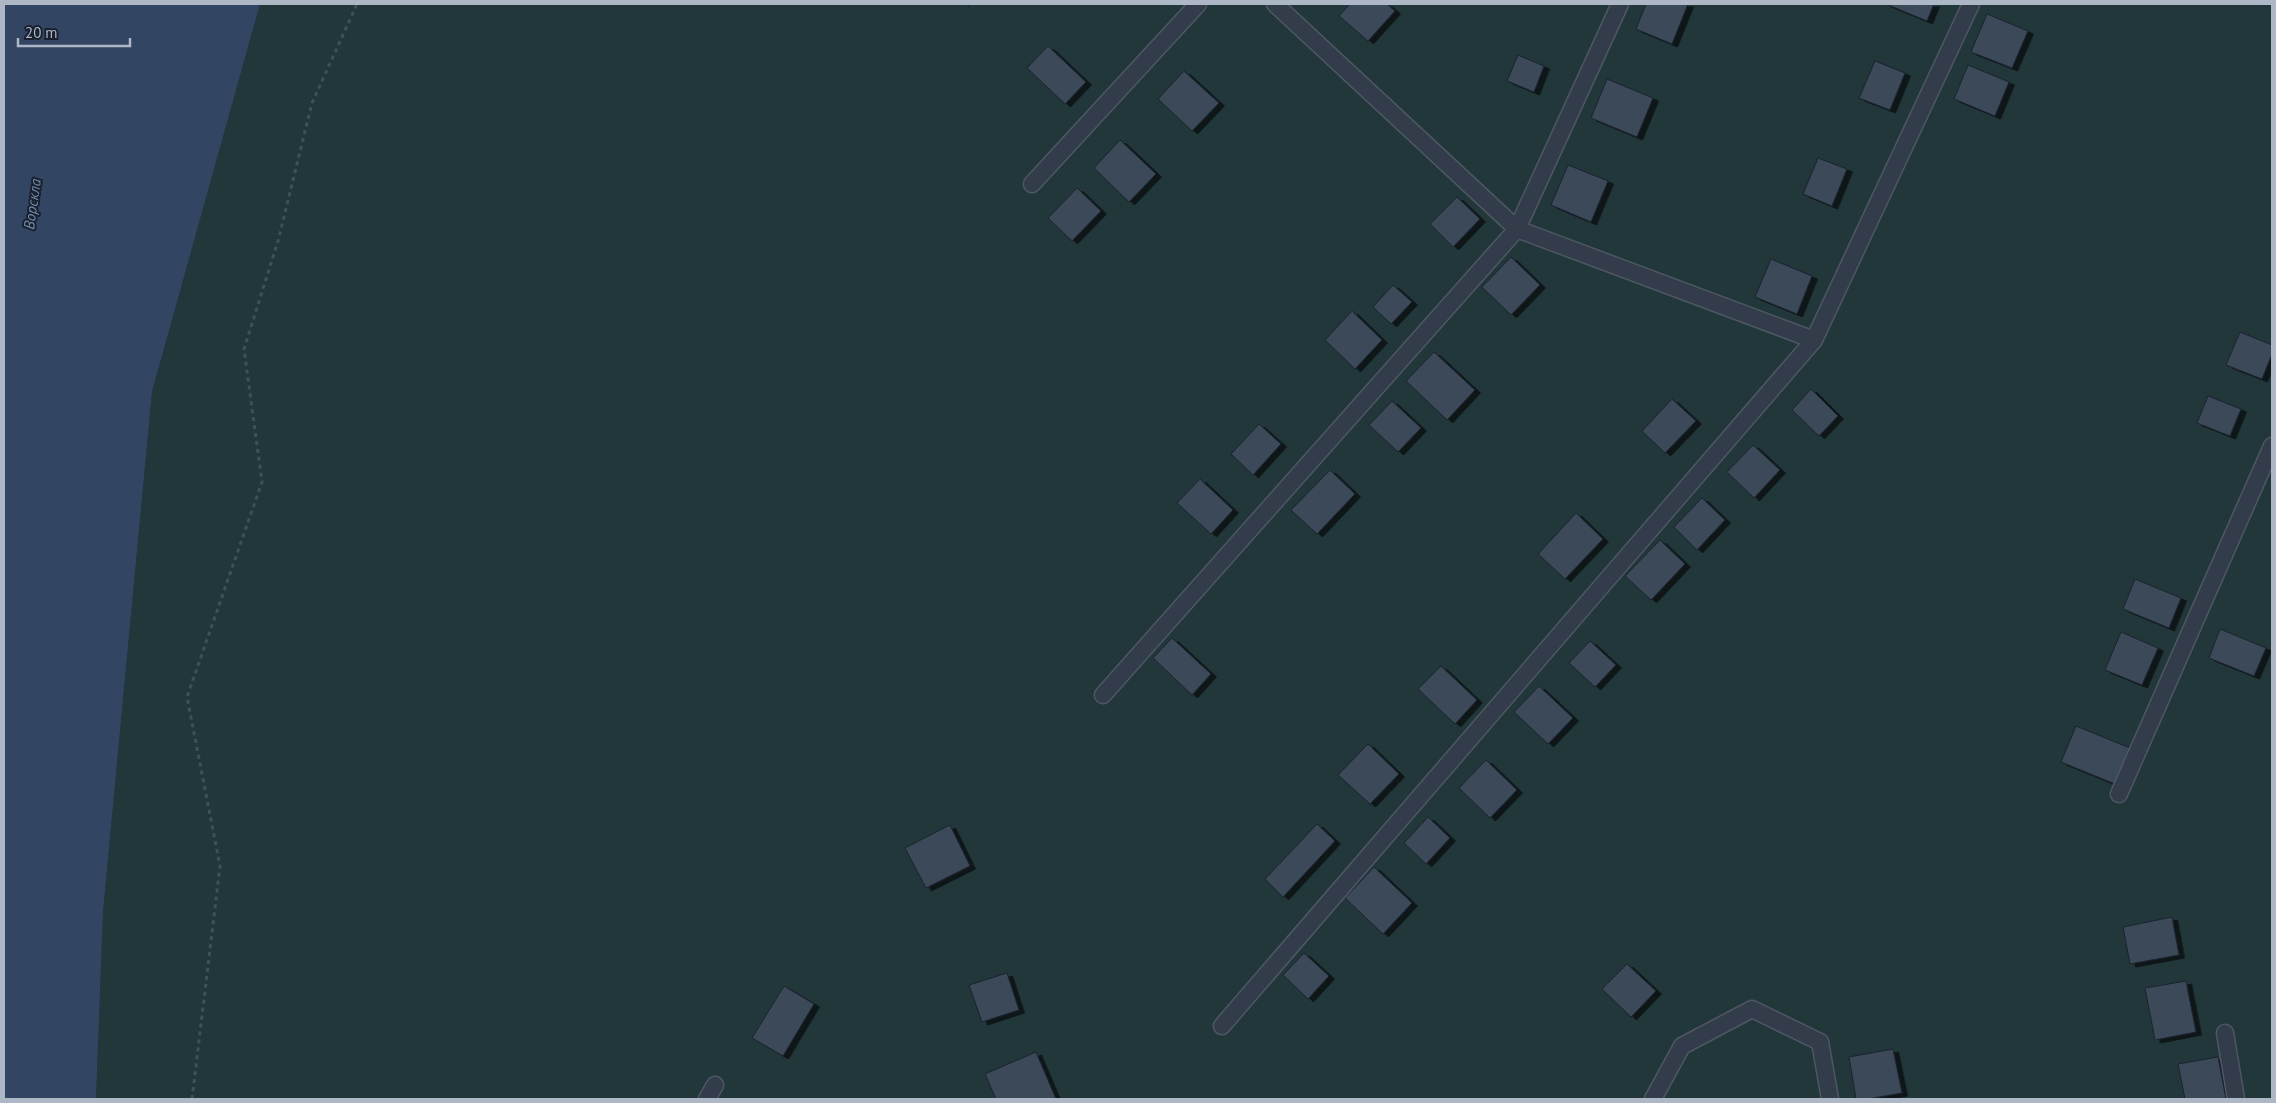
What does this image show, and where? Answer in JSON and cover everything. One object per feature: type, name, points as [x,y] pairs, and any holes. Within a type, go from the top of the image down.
[{"type":"lane","points":[[1032,184],[1198,4]]},
{"type":"lane","points":[[1275,4],[1517,229],[1814,340]]},
{"type":"lane","points":[[1103,695],[1517,229],[1620,4]]},
{"type":"lane","points":[[1222,1026],[1814,340],[1971,4]]},
{"type":"lane","points":[[2119,794],[2272,446]]},
{"type":"lane","points":[[1653,1099],[1682,1046],[1752,1009],[1820,1042],[1830,1099]]},
{"type":"lane","points":[[2225,1033],[2236,1099]]},
{"type":"lane","points":[[707,1099],[715,1085]]},
{"type":"path","points":[[192,1099],[220,866],[187,697],[262,482],[244,349],[278,241],[312,103],[357,4]]},
{"type":"green space","points":[[260,4],[969,4],[967,11],[971,4],[2272,4],[2272,1099],[96,1099],[103,912],[152,392]]},
{"type":"water","name":"Ворскла","points":[[4,4],[260,4],[152,392],[103,912],[96,1099],[4,1099]]},
{"type":"building","points":[[1350,4],[1387,4],[1395,11],[1368,41],[1339,16]]},
{"type":"building","points":[[1646,4],[1688,4],[1672,44],[1636,29]]},
{"type":"building","points":[[1886,4],[1934,4],[1927,21]]},
{"type":"building","points":[[1987,14],[2028,31],[2012,68],[1971,52]]},
{"type":"building","points":[[1048,46],[1086,82],[1065,104],[1027,68]]},
{"type":"building","points":[[1518,55],[1544,66],[1534,92],[1507,81]]},
{"type":"building","points":[[1875,61],[1905,73],[1890,110],[1859,98]]},
{"type":"building","points":[[1968,65],[2009,82],[1995,116],[1954,99]]},
{"type":"building","points":[[1184,71],[1219,103],[1192,131],[1158,99]]},
{"type":"building","points":[[1607,79],[1653,98],[1637,137],[1591,118]]},
{"type":"building","points":[[1120,140],[1156,174],[1129,202],[1094,168]]},
{"type":"building","points":[[1818,158],[1847,169],[1832,206],[1803,194]]},
{"type":"building","points":[[1568,165],[1608,181],[1591,222],[1551,205]]},
{"type":"building","points":[[1077,188],[1101,211],[1072,241],[1048,218]]},
{"type":"building","points":[[1457,197],[1480,219],[1453,247],[1430,224]]},
{"type":"building","points":[[1511,257],[1540,285],[1511,315],[1482,287]]},
{"type":"building","points":[[1771,259],[1812,276],[1797,314],[1755,297]]},
{"type":"building","points":[[1393,285],[1412,302],[1391,324],[1373,307]]},
{"type":"building","points":[[1352,311],[1382,340],[1355,369],[1325,340]]},
{"type":"building","points":[[2240,332],[2272,345],[2272,354],[2262,379],[2226,365]]},
{"type":"building","points":[[1434,352],[1475,390],[1447,420],[1406,381]]},
{"type":"building","points":[[1811,389],[1838,416],[1819,436],[1792,410]]},
{"type":"building","points":[[2208,396],[2241,409],[2230,436],[2197,423]]},
{"type":"building","points":[[1672,399],[1696,421],[1665,453],[1642,431]]},
{"type":"building","points":[[1392,401],[1421,428],[1398,452],[1369,425]]},
{"type":"building","points":[[1259,424],[1281,444],[1253,475],[1231,454]]},
{"type":"building","points":[[1753,445],[1780,470],[1754,498],[1727,472]]},
{"type":"building","points":[[1330,470],[1355,494],[1317,534],[1291,510]]},
{"type":"building","points":[[1200,479],[1233,510],[1211,534],[1177,503]]},
{"type":"building","points":[[1702,498],[1725,520],[1697,550],[1674,527]]},
{"type":"building","points":[[1576,513],[1603,539],[1565,579],[1538,554]]},
{"type":"building","points":[[1660,540],[1685,564],[1651,600],[1625,576]]},
{"type":"building","points":[[2135,579],[2181,598],[2169,628],[2123,609]]},
{"type":"building","points":[[2220,629],[2266,648],[2254,676],[2209,658]]},
{"type":"building","points":[[2121,632],[2158,648],[2142,685],[2105,670]]},
{"type":"building","points":[[1172,638],[1211,674],[1192,695],[1153,658]]},
{"type":"building","points":[[1590,641],[1616,665],[1595,687],[1569,663]]},
{"type":"building","points":[[1441,666],[1477,700],[1455,724],[1418,689]]},
{"type":"building","points":[[1539,686],[1573,718],[1548,744],[1514,712]]},
{"type":"building","points":[[2076,726],[2130,748],[2115,784],[2061,762]]},
{"type":"building","points":[[1368,744],[1399,774],[1370,804],[1338,775]]},
{"type":"building","points":[[1486,760],[1517,790],[1490,818],[1459,788]]},
{"type":"building","points":[[1428,817],[1450,838],[1426,864],[1404,843]]},
{"type":"building","points":[[1317,824],[1335,841],[1283,897],[1265,879]]},
{"type":"building","points":[[950,825],[970,866],[926,888],[905,848]]},
{"type":"building","points":[[1374,867],[1412,903],[1383,934],[1345,898]]},
{"type":"building","points":[[2172,917],[2179,955],[2130,964],[2123,927]]},
{"type":"building","points":[[1304,953],[1329,976],[1308,999],[1283,975]]},
{"type":"building","points":[[1627,964],[1656,991],[1631,1017],[1602,989]]},
{"type":"building","points":[[1007,973],[1019,1010],[982,1022],[969,985]]},
{"type":"building","points":[[2186,981],[2196,1032],[2155,1040],[2145,988]]},
{"type":"building","points":[[784,986],[814,1004],[783,1056],[752,1038]]},
{"type":"building","points":[[1893,1049],[1902,1093],[1868,1099],[1856,1099],[1849,1057]]},
{"type":"building","points":[[1036,1052],[1056,1099],[996,1099],[985,1074]]},
{"type":"building","points":[[2218,1057],[2226,1099],[2185,1099],[2178,1064]]}]
